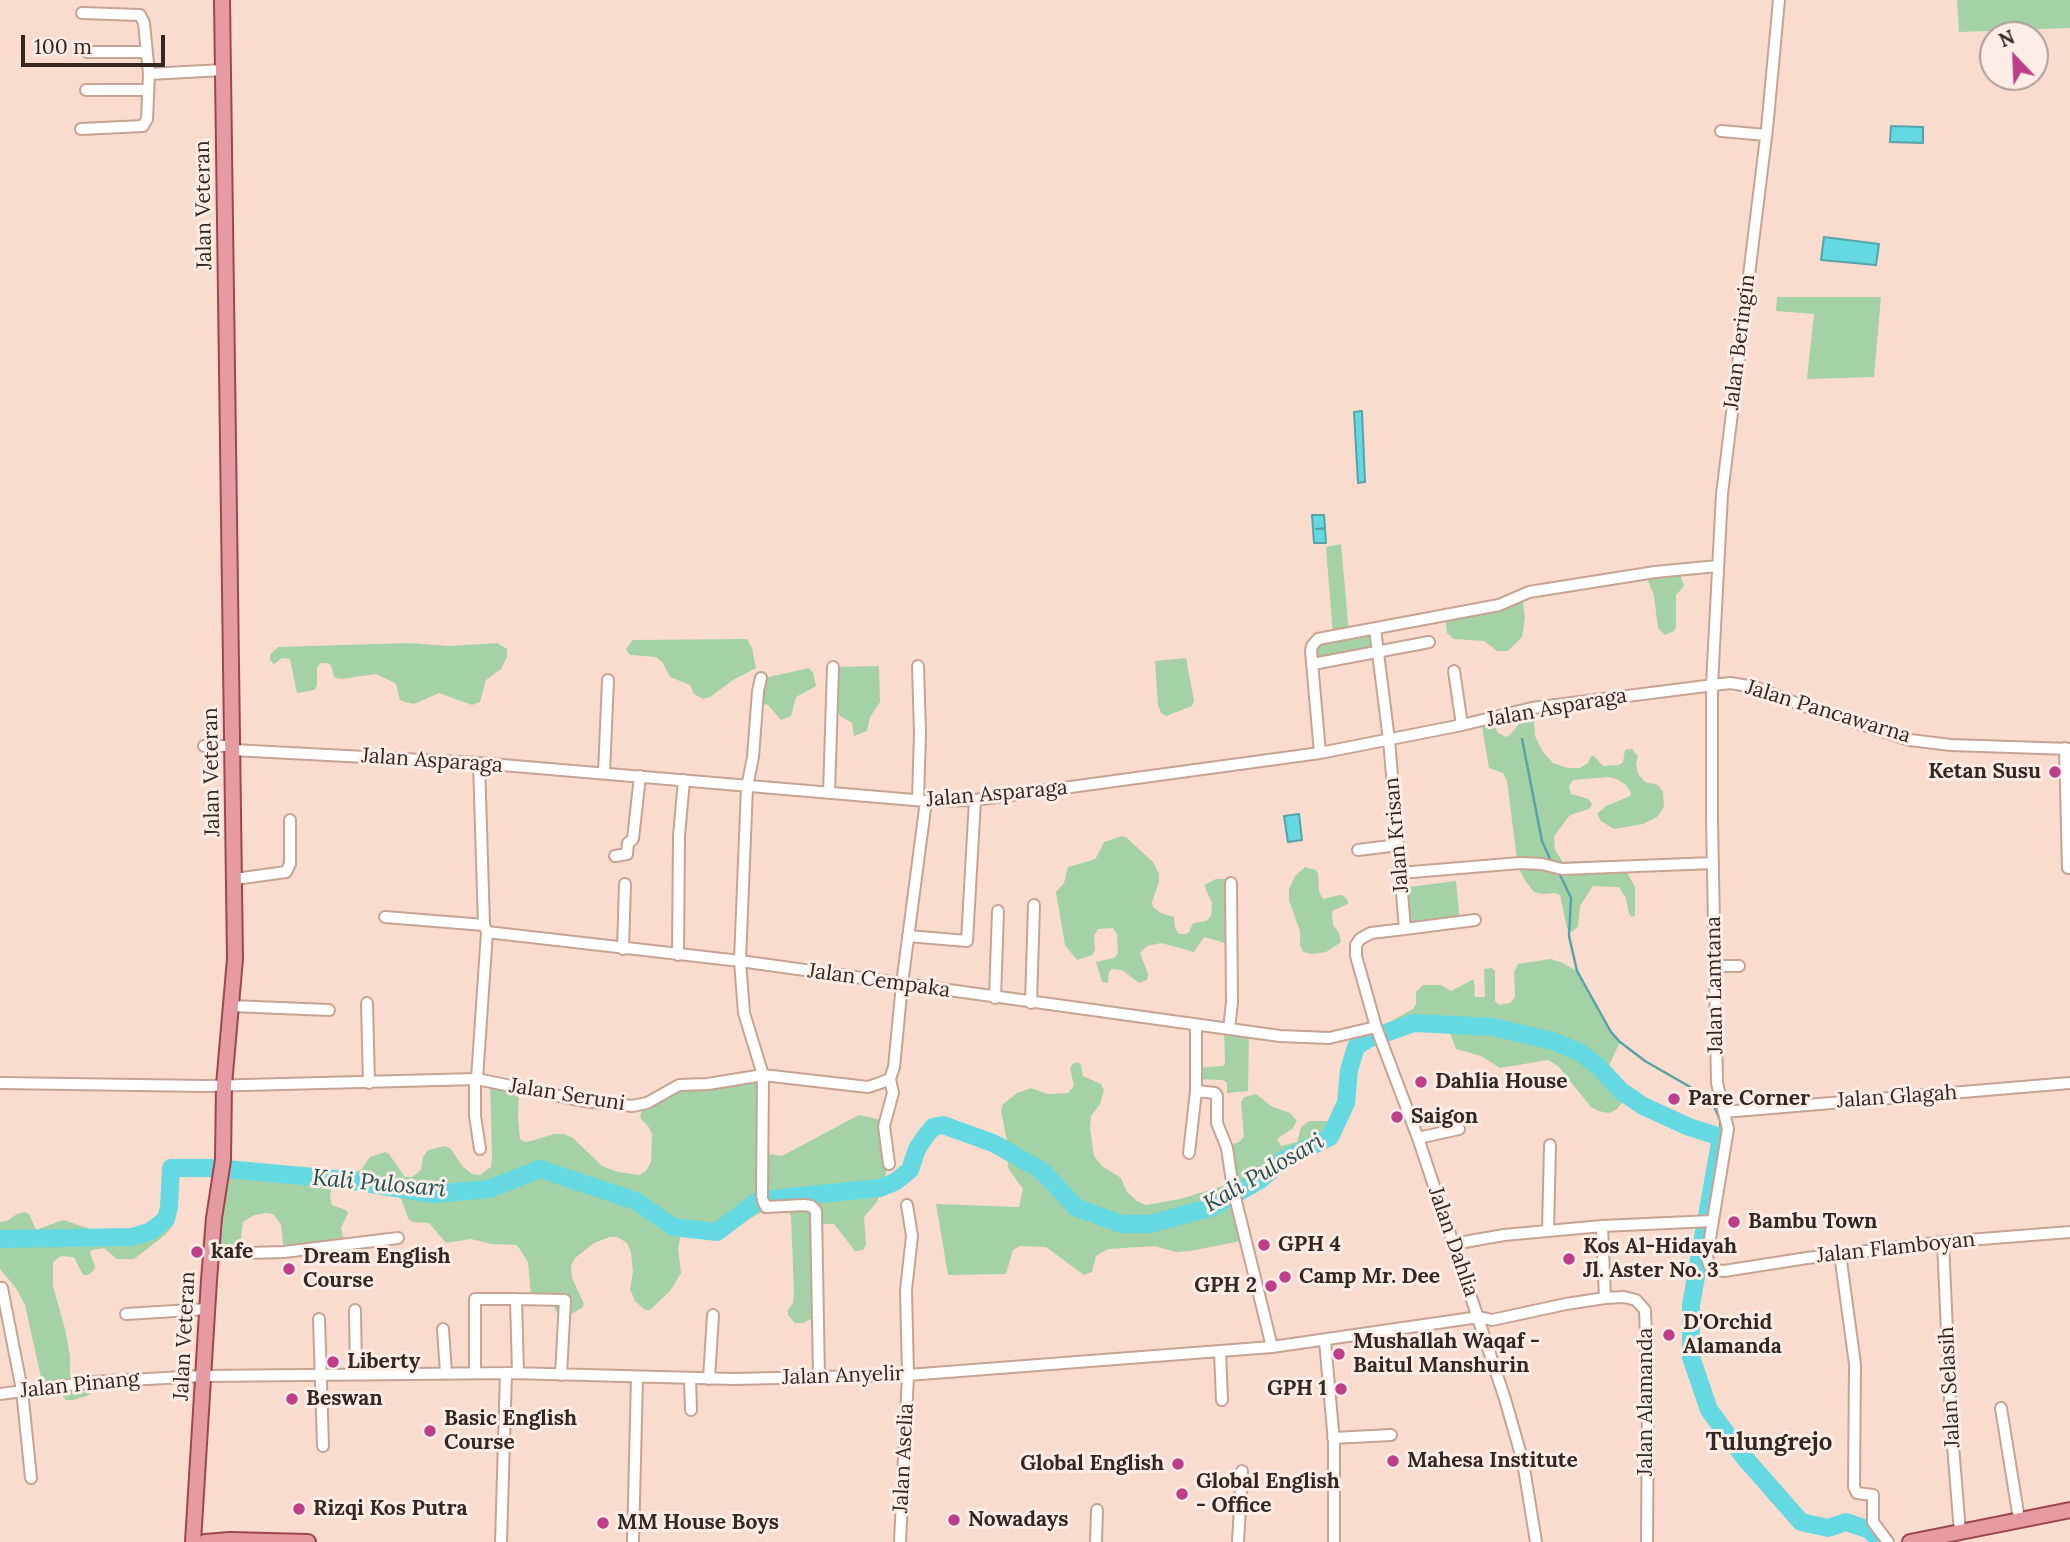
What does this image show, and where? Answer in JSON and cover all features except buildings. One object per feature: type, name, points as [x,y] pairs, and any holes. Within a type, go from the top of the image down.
[{"type":"main road","name":"Jalan Veteran","points":[[193,1542],[207,1308],[222,1168],[225,1085],[235,959],[222,0]]},
{"type":"main road","points":[[1910,1542],[2070,1510]]},
{"type":"main road","points":[[205,1542],[308,1542]]},
{"type":"street","name":"Jalan Beringin","points":[[1713,685],[1722,495],[1766,135],[1779,0]]},
{"type":"street","points":[[81,129],[140,128],[147,119],[149,74],[144,23],[140,15],[82,13]]},
{"type":"street","points":[[86,52],[147,52]]},
{"type":"street","points":[[149,74],[223,70]]},
{"type":"street","points":[[86,90],[148,90]]},
{"type":"street","points":[[1721,131],[1766,135]]},
{"type":"street","points":[[1320,753],[1312,646],[1318,639],[1499,605],[1528,592],[1656,572],[1718,566]]},
{"type":"street","name":"Jalan Krisan","points":[[1375,629],[1389,740],[1405,929]]},
{"type":"street","points":[[1313,664],[1429,642]]},
{"type":"street","points":[[889,1164],[884,1126],[893,1093],[890,1079],[894,1067],[922,801],[918,666]]},
{"type":"street","points":[[829,793],[833,667]]},
{"type":"street","points":[[1454,671],[1462,726]]},
{"type":"street","points":[[761,678],[753,757],[747,787],[740,961],[744,1013],[763,1075],[762,1199],[766,1208],[804,1205],[811,1206],[816,1211],[819,1377]]},
{"type":"street","points":[[604,773],[608,680]]},
{"type":"street","name":"Jalan Pancawarna","points":[[1713,685],[1738,684],[1755,687],[1835,717],[1910,740],[1951,745],[2067,748]]},
{"type":"street","name":"Jalan Asparaga","points":[[204,746],[479,763],[922,801],[975,800],[1320,753],[1462,726],[1532,708],[1713,685]]},
{"type":"street","name":"Jalan Lamtana","points":[[1713,685],[1717,1083],[1728,1129],[1707,1257],[1714,1270],[1724,1271]]},
{"type":"street","points":[[2067,748],[2068,868]]},
{"type":"street","points":[[479,763],[485,928],[475,1115],[480,1149]]},
{"type":"street","points":[[615,856],[626,855],[628,843],[632,839],[640,776]]},
{"type":"street","points":[[678,955],[679,836],[684,780]]},
{"type":"street","points":[[908,936],[967,941],[975,800]]},
{"type":"street","points":[[235,878],[286,872],[290,864],[290,820]]},
{"type":"street","points":[[1358,850],[1398,845]]},
{"type":"street","points":[[1400,873],[1520,863],[1556,868],[1713,863]]},
{"type":"street","points":[[1229,1029],[1232,1002],[1231,883]]},
{"type":"street","points":[[623,949],[625,884]]},
{"type":"street","points":[[1031,1003],[1034,905]]},
{"type":"street","points":[[995,998],[998,911]]},
{"type":"street","name":"Jalan Cempaka","points":[[385,917],[485,928],[623,949],[740,961],[1280,1036],[1329,1038],[1379,1034]]},
{"type":"street","points":[[1379,1034],[1356,956],[1356,945],[1360,939],[1371,933],[1475,920]]},
{"type":"street","points":[[1715,966],[1739,966]]},
{"type":"street","points":[[367,1003],[369,1083]]},
{"type":"street","points":[[231,1006],[329,1010]]},
{"type":"street","points":[[1189,1153],[1196,1091],[1196,1025]]},
{"type":"street","name":"Jalan Dahlia","points":[[1379,1034],[1418,1138],[1479,1317],[1523,1462],[1536,1542]]},
{"type":"street","name":"Jalan Seruni","points":[[0,1083],[225,1085],[476,1079],[583,1101],[632,1106],[647,1103],[679,1085],[708,1084],[763,1075],[868,1087],[890,1079]]},
{"type":"street","name":"Jalan Glagah","points":[[1724,1112],[2070,1083]]},
{"type":"street","points":[[1196,1091],[1215,1093],[1217,1096],[1217,1123],[1227,1148],[1233,1189],[1272,1347]]},
{"type":"street","points":[[1418,1138],[1459,1129]]},
{"type":"street","points":[[1548,1231],[1550,1145]]},
{"type":"street","name":"Jalan Aselia","points":[[900,1542],[908,1375],[906,1290],[912,1236],[907,1205]]},
{"type":"street","points":[[1453,1244],[1504,1235],[1602,1226],[1712,1221]]},
{"type":"street","points":[[1602,1226],[1605,1298]]},
{"type":"street","name":"Jalan Flamboyan","points":[[1724,1271],[1943,1242],[2070,1231]]},
{"type":"street","points":[[211,1254],[284,1252],[398,1238]]},
{"type":"street","name":"Jalan Selasih","points":[[1943,1242],[1951,1421],[1960,1532]]},
{"type":"street","points":[[1840,1254],[1855,1364],[1854,1487],[1857,1493],[1872,1495],[1872,1522],[1888,1542]]},
{"type":"street","points":[[2,1287],[22,1390],[32,1478]]},
{"type":"street","name":"Jalan Alamanda","points":[[1479,1317],[1492,1320],[1605,1298],[1624,1297],[1636,1300],[1645,1310],[1648,1394],[1647,1542]]},
{"type":"street","points":[[475,1373],[475,1299],[516,1299],[565,1300],[561,1374]]},
{"type":"street","points":[[516,1299],[519,1373]]},
{"type":"street","points":[[126,1314],[207,1308]]},
{"type":"street","points":[[355,1310],[356,1374]]},
{"type":"street","points":[[709,1379],[713,1315]]},
{"type":"street","name":"Jalan Anyelir","points":[[203,1376],[519,1373],[709,1379],[908,1375],[1272,1347],[1479,1317]]},
{"type":"street","points":[[319,1319],[323,1446]]},
{"type":"street","points":[[443,1329],[446,1373]]},
{"type":"street","points":[[1325,1341],[1333,1438],[1334,1542]]},
{"type":"street","points":[[1220,1351],[1222,1400]]},
{"type":"street","points":[[501,1542],[506,1373]]},
{"type":"street","name":"Jalan Pinang","points":[[0,1394],[104,1381],[203,1376]]},
{"type":"street","points":[[633,1542],[637,1377]]},
{"type":"street","points":[[690,1378],[691,1410]]},
{"type":"street","points":[[2001,1408],[2019,1520]]},
{"type":"street","points":[[1333,1438],[1391,1435]]},
{"type":"street","points":[[1238,1542],[1242,1471]]},
{"type":"street","points":[[1096,1542],[1097,1510]]},
{"type":"green space","points":[[1957,0],[2070,0],[2070,28],[2049,29],[2049,21],[1979,21],[1979,31],[1959,32]]},
{"type":"green space","points":[[1777,297],[1881,297],[1874,377],[1807,379],[1814,314],[1776,311]]},
{"type":"green space","points":[[1341,544],[1349,633],[1375,629],[1377,652],[1313,664],[1314,642],[1333,636],[1326,547]]},
{"type":"green space","points":[[1678,570],[1684,586],[1676,595],[1676,626],[1674,631],[1665,635],[1658,628],[1654,596],[1647,578]]},
{"type":"green space","points":[[1522,595],[1525,618],[1522,637],[1508,651],[1497,651],[1484,641],[1454,639],[1447,633],[1445,614]]},
{"type":"green space","points":[[747,639],[752,648],[756,668],[703,699],[694,694],[690,685],[670,677],[663,663],[656,657],[630,655],[626,649],[633,640]]},
{"type":"green space","points":[[410,643],[450,646],[497,643],[507,649],[507,657],[501,669],[486,680],[480,702],[472,705],[439,693],[414,704],[405,702],[400,700],[393,682],[376,674],[341,679],[334,677],[331,665],[326,663],[320,663],[317,668],[317,686],[314,690],[297,693],[290,659],[282,658],[274,664],[270,660],[270,655],[278,647]]},
{"type":"green space","points":[[1186,658],[1194,701],[1192,706],[1166,716],[1161,713],[1158,705],[1155,661]]},
{"type":"green space","points":[[879,666],[880,702],[870,717],[867,731],[854,736],[852,723],[840,716],[834,704],[833,667]]},
{"type":"green space","points":[[809,668],[816,686],[796,697],[791,716],[781,720],[768,705],[757,702],[764,678]]},
{"type":"green space","points":[[1529,712],[1534,718],[1535,736],[1543,752],[1553,763],[1568,768],[1580,768],[1594,756],[1603,766],[1619,765],[1623,762],[1625,750],[1632,749],[1638,756],[1638,774],[1645,782],[1658,785],[1663,792],[1664,807],[1657,817],[1643,824],[1614,829],[1601,821],[1597,814],[1606,806],[1630,796],[1626,785],[1608,777],[1573,780],[1569,786],[1571,794],[1589,799],[1592,805],[1589,809],[1570,815],[1554,836],[1555,850],[1563,862],[1620,860],[1635,887],[1635,916],[1629,914],[1626,898],[1619,887],[1593,886],[1580,906],[1578,926],[1572,932],[1567,928],[1560,895],[1534,892],[1518,867],[1507,781],[1503,773],[1489,768],[1481,721],[1493,723],[1498,733],[1506,737]]},
{"type":"green space","points":[[1122,836],[1153,862],[1159,874],[1159,882],[1152,902],[1153,907],[1174,917],[1175,928],[1179,934],[1186,934],[1193,923],[1206,921],[1211,916],[1212,903],[1204,885],[1216,879],[1231,879],[1236,884],[1238,894],[1234,914],[1236,935],[1225,943],[1204,937],[1194,952],[1161,943],[1147,946],[1140,953],[1148,974],[1147,980],[1139,983],[1122,970],[1112,969],[1108,983],[1102,982],[1096,962],[1114,958],[1118,953],[1117,934],[1113,928],[1098,929],[1094,936],[1095,950],[1092,955],[1077,960],[1065,945],[1056,892],[1064,883],[1068,867],[1096,858],[1104,842]]},
{"type":"green space","points":[[1305,867],[1316,870],[1319,892],[1323,899],[1339,895],[1348,901],[1348,904],[1332,911],[1333,925],[1341,942],[1326,952],[1303,952],[1300,945],[1300,931],[1289,900],[1289,889],[1295,876]]},
{"type":"green space","points":[[1456,881],[1460,922],[1405,929],[1401,888]]},
{"type":"green space","points":[[1550,959],[1577,971],[1611,1032],[1620,1042],[1605,1074],[1628,1096],[1616,1110],[1609,1113],[1591,1107],[1558,1066],[1548,1060],[1500,1068],[1481,1056],[1456,1049],[1446,1029],[1436,1027],[1400,1031],[1392,1026],[1393,1020],[1413,1009],[1416,992],[1423,985],[1441,985],[1451,991],[1474,979],[1475,997],[1485,997],[1484,969],[1492,968],[1495,971],[1495,1001],[1499,1005],[1510,1003],[1515,997],[1514,972],[1518,964]]},
{"type":"green space","points":[[1224,1028],[1249,1032],[1248,1091],[1227,1093],[1227,1083],[1223,1080],[1196,1079],[1196,1068],[1225,1064]]},
{"type":"green space","points":[[1078,1062],[1083,1076],[1101,1084],[1104,1090],[1100,1104],[1091,1116],[1090,1128],[1094,1156],[1102,1166],[1121,1178],[1127,1192],[1146,1205],[1180,1199],[1226,1185],[1233,1189],[1246,1240],[1176,1252],[1155,1246],[1108,1249],[1096,1256],[1092,1272],[1084,1275],[1046,1247],[1020,1246],[1013,1250],[1006,1274],[948,1275],[936,1204],[1019,1207],[1023,1189],[1008,1168],[1007,1141],[1001,1111],[1003,1104],[1017,1093],[1031,1088],[1048,1094],[1068,1093],[1074,1086],[1070,1068]]},
{"type":"green space","points":[[763,1075],[764,1144],[769,1154],[782,1156],[859,1115],[878,1119],[884,1126],[889,1164],[877,1202],[864,1217],[866,1245],[863,1250],[855,1251],[834,1224],[816,1227],[813,1313],[811,1319],[803,1323],[795,1323],[788,1315],[794,1291],[791,1217],[788,1210],[772,1207],[717,1232],[686,1229],[681,1235],[678,1248],[681,1273],[670,1291],[650,1310],[645,1310],[635,1301],[630,1289],[633,1272],[631,1252],[627,1243],[617,1237],[594,1243],[575,1258],[571,1266],[572,1278],[584,1304],[566,1317],[559,1317],[553,1305],[531,1295],[528,1262],[517,1245],[491,1244],[471,1239],[446,1243],[429,1223],[409,1220],[401,1199],[390,1187],[347,1180],[331,1190],[330,1196],[332,1205],[348,1213],[341,1228],[345,1244],[284,1252],[281,1224],[273,1214],[266,1213],[254,1215],[243,1222],[239,1253],[211,1254],[223,1168],[304,1177],[361,1170],[370,1157],[385,1152],[405,1177],[412,1177],[421,1170],[423,1157],[428,1150],[445,1146],[450,1148],[463,1167],[472,1174],[480,1175],[491,1167],[490,1082],[519,1089],[520,1139],[525,1142],[564,1134],[573,1138],[602,1166],[639,1175],[646,1171],[651,1162],[652,1134],[640,1118],[642,1109],[671,1089]]},
{"type":"green space","points":[[1256,1094],[1271,1106],[1290,1113],[1297,1121],[1292,1129],[1277,1139],[1281,1146],[1297,1142],[1301,1127],[1309,1121],[1328,1121],[1335,1128],[1330,1137],[1283,1160],[1250,1187],[1236,1179],[1231,1145],[1244,1137],[1241,1102],[1244,1097]]},
{"type":"green space","points":[[25,1212],[29,1214],[36,1230],[63,1220],[113,1234],[139,1232],[164,1217],[173,1225],[165,1235],[134,1259],[117,1259],[104,1248],[92,1250],[90,1253],[95,1266],[88,1275],[83,1275],[74,1257],[61,1256],[53,1262],[53,1286],[65,1329],[70,1356],[70,1376],[93,1389],[89,1395],[73,1400],[66,1400],[55,1386],[41,1377],[25,1305],[16,1288],[0,1269],[0,1222]]},
{"type":"water","points":[[1891,126],[1923,127],[1923,143],[1890,142]]},
{"type":"water","points":[[1824,237],[1879,244],[1876,265],[1821,260]]},
{"type":"water","points":[[1362,411],[1365,482],[1358,483],[1354,412]]},
{"type":"water","points":[[1312,515],[1324,515],[1325,528],[1316,529],[1325,529],[1326,543],[1314,543]]},
{"type":"water","points":[[1299,814],[1302,840],[1288,842],[1284,816]]},
{"type":"waterway","points":[[1522,739],[1542,841],[1551,861]]},
{"type":"waterway","points":[[1559,873],[1571,898],[1569,936],[1577,971],[1611,1032],[1645,1061],[1711,1099],[1720,1120],[1721,1137]]},
{"type":"waterway","name":"Kali Pulosari","points":[[0,1239],[132,1237],[151,1231],[166,1219],[171,1168],[215,1168],[347,1180],[433,1194],[489,1189],[540,1169],[636,1201],[673,1227],[717,1232],[759,1200],[880,1188],[895,1182],[910,1170],[917,1149],[933,1127],[943,1125],[993,1143],[1041,1170],[1077,1208],[1122,1224],[1150,1224],[1213,1207],[1260,1180],[1283,1160],[1330,1137],[1346,1103],[1349,1070],[1356,1047],[1368,1039],[1414,1023],[1493,1027],[1553,1041],[1579,1052],[1598,1066],[1621,1091],[1643,1106],[1689,1127],[1721,1137],[1691,1305],[1691,1357],[1709,1410],[1744,1457],[1801,1522],[1828,1528],[1846,1522],[1870,1530],[1880,1542]]},
{"type":"place","name":"Ketan Susu","points":[[2055,772]]},
{"type":"place","name":"Dahlia House","points":[[1421,1082]]},
{"type":"place","name":"Pare Corner","points":[[1674,1099]]},
{"type":"place","name":"Saigon","points":[[1397,1117]]},
{"type":"place","name":"Bambu Town","points":[[1734,1222]]},
{"type":"place","name":"GPH 4","points":[[1264,1245]]},
{"type":"place","name":"kafe","points":[[197,1252]]},
{"type":"place","name":"Kos Al-Hidayah Jl. Aster No. 3","points":[[1569,1259]]},
{"type":"place","name":"Dream English Course","points":[[289,1269]]},
{"type":"place","name":"Camp Mr. Dee","points":[[1285,1277]]},
{"type":"place","name":"GPH 2","points":[[1271,1286]]},
{"type":"place","name":"D'Orchid Alamanda","points":[[1669,1335]]},
{"type":"place","name":"Mushallah Waqaf - Baitul Manshurin","points":[[1339,1354]]},
{"type":"place","name":"Liberty","points":[[333,1362]]},
{"type":"place","name":"GPH 1","points":[[1341,1389]]},
{"type":"place","name":"Beswan","points":[[292,1399]]},
{"type":"place","name":"Basic English Course","points":[[430,1431]]},
{"type":"place","name":"Mahesa Institute","points":[[1393,1461]]},
{"type":"place","name":"Global English","points":[[1178,1464]]},
{"type":"place","name":"Global English - Office","points":[[1182,1494]]},
{"type":"place","name":"Rizqi Kos Putra","points":[[299,1509]]},
{"type":"place","name":"Nowadays","points":[[954,1520]]},
{"type":"place","name":"MM House Boys","points":[[603,1523]]},
{"type":"district","name":"Tulungrejo","points":[[1769,1443]]}]
